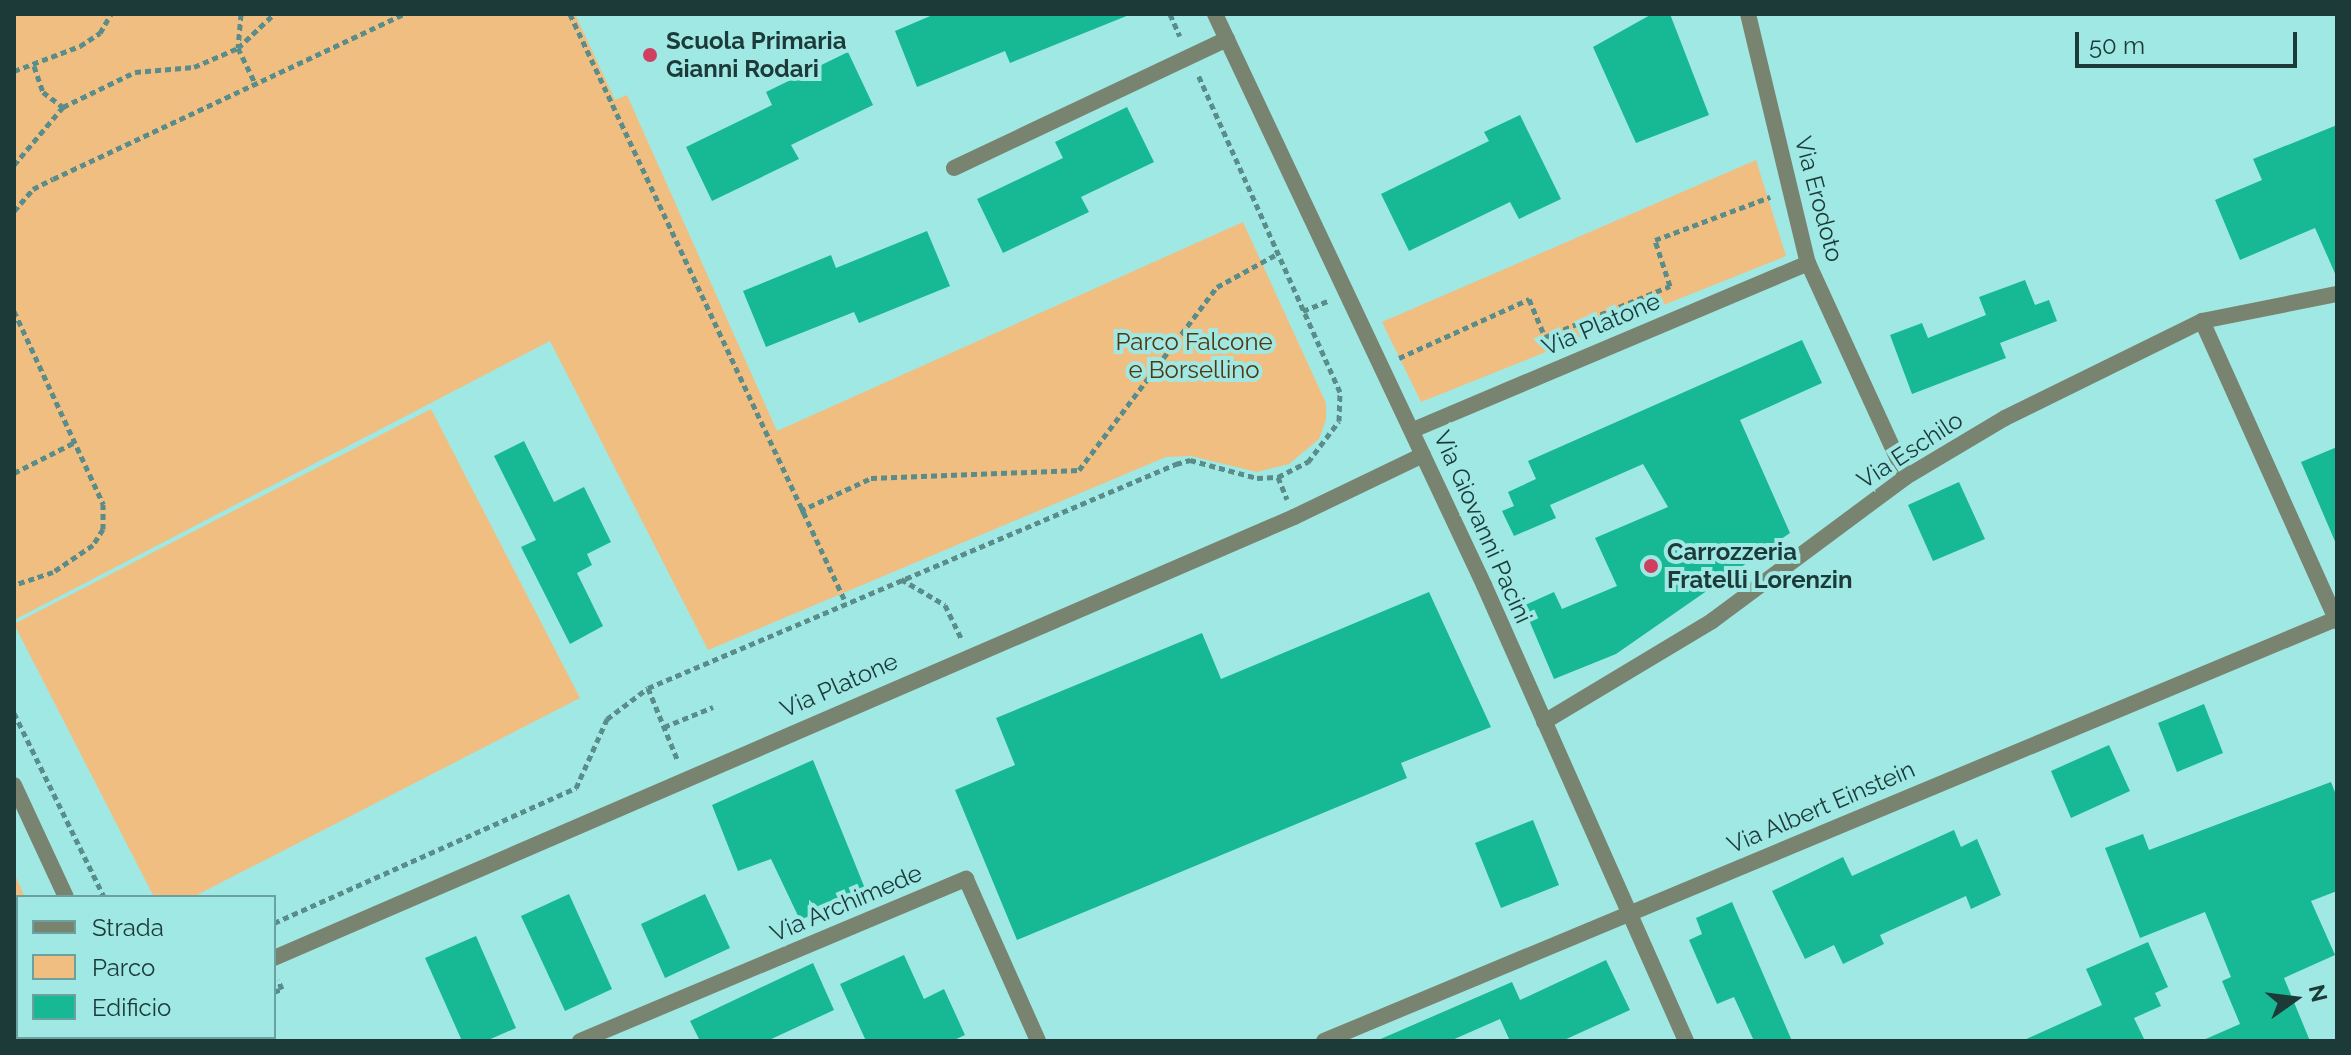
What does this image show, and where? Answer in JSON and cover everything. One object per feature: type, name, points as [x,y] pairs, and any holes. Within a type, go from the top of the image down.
[{"type":"street","name":"Via Giovanni Pacini","points":[[1215,14],[1413,430],[1686,1041]]},
{"type":"street","name":"Via Erodoto","points":[[1748,14],[1808,263],[1906,477]]},
{"type":"street","points":[[954,168],[1227,39]]},
{"type":"street","name":"Via Platone","points":[[1413,430],[1808,263]]},
{"type":"street","name":"Via Eschilo","points":[[1544,722],[1712,621],[1906,477],[2005,418],[2202,321],[2337,294]]},
{"type":"street","points":[[2202,321],[2337,620]]},
{"type":"street","name":"Via Platone","points":[[276,957],[1294,517],[1423,455]]},
{"type":"street","name":"Via Albert Einstein","points":[[1324,1041],[2337,620]]},
{"type":"street","points":[[14,785],[65,895]]},
{"type":"street","name":"Via Archimede","points":[[580,1041],[966,879],[1038,1041]]},
{"type":"path","points":[[14,71],[34,66],[100,33],[111,14]]},
{"type":"path","points":[[241,14],[238,48],[256,85]]},
{"type":"path","points":[[14,165],[63,107],[135,72],[194,67],[238,48],[274,14]]},
{"type":"path","points":[[14,211],[33,189],[403,14]]},
{"type":"path","points":[[570,14],[800,511],[846,603]]},
{"type":"path","points":[[276,922],[576,788],[607,719],[648,688],[900,578],[1176,464],[1190,460],[1268,478],[1308,462],[1339,421],[1340,392],[1170,14]]},
{"type":"path","points":[[34,66],[43,92],[63,107]]},
{"type":"path","points":[[1382,366],[1529,299],[1545,337],[1670,286],[1655,240],[1790,190]]},
{"type":"path","points":[[800,511],[871,478],[1079,470],[1217,287],[1277,254]]},
{"type":"path","points":[[14,311],[103,504],[103,529],[93,545],[53,572],[14,585]]},
{"type":"path","points":[[14,473],[75,442]]},
{"type":"path","points":[[900,578],[945,605],[969,655]]},
{"type":"path","points":[[648,688],[686,778]]},
{"type":"path","points":[[664,727],[713,707]]},
{"type":"path","points":[[14,713],[103,895]]},
{"type":"path","points":[[276,976],[282,989],[276,991]]},
{"type":"green space","name":"Parco Falcone e Borsellino","points":[[14,14],[575,14],[615,100],[627,95],[777,431],[1243,222],[1326,403],[1326,420],[1319,439],[1289,464],[1257,472],[1191,456],[1166,457],[708,650],[550,341],[14,620]]},
{"type":"green space","points":[[1756,160],[1786,256],[1421,402],[1382,322]]},
{"type":"green space","points":[[431,409],[580,698],[197,895],[153,895],[14,624]]},
{"type":"green space","points":[[14,873],[24,895],[16,895],[16,1039],[90,1041],[14,1041]]},
{"type":"building","points":[[935,14],[1129,15],[1010,63],[1005,51],[917,87],[895,31]]},
{"type":"building","points":[[1652,14],[1670,14],[1709,115],[1636,143],[1593,47]]},
{"type":"building","points":[[848,52],[873,105],[791,145],[799,159],[712,201],[686,147],[772,105],[766,92]]},
{"type":"building","points":[[1127,107],[1154,162],[1081,197],[1089,212],[1003,253],[977,199],[1063,158],[1055,142]]},
{"type":"building","points":[[1520,115],[1561,199],[1519,219],[1510,202],[1409,251],[1381,194],[1489,141],[1484,132]]},
{"type":"building","points":[[2337,125],[2337,278],[2315,228],[2240,260],[2215,200],[2262,180],[2253,159]]},
{"type":"building","points":[[927,231],[950,286],[859,323],[854,312],[766,347],[743,291],[831,255],[836,268]]},
{"type":"building","points":[[2025,280],[2035,305],[2049,300],[2057,321],[2000,343],[2006,358],[1912,394],[1890,335],[1922,323],[1928,338],[1986,315],[1979,297]]},
{"type":"building","points":[[1802,340],[1822,383],[1740,420],[1790,533],[1616,654],[1554,679],[1523,606],[1554,592],[1562,609],[1617,586],[1595,538],[1668,507],[1643,464],[1550,505],[1556,518],[1514,536],[1502,511],[1514,506],[1508,492],[1536,479],[1528,461]]},
{"type":"building","points":[[524,441],[554,502],[584,487],[611,542],[587,554],[592,565],[577,573],[603,626],[570,644],[521,547],[536,540],[494,456]]},
{"type":"building","points":[[2337,447],[2337,546],[2301,462]]},
{"type":"building","points":[[1959,482],[1985,539],[1933,561],[1908,505]]},
{"type":"building","points":[[1429,592],[1491,727],[1401,763],[1407,778],[1017,940],[955,790],[1015,765],[996,718],[1202,633],[1221,679]]},
{"type":"building","points":[[2204,704],[2223,753],[2177,772],[2158,723]]},
{"type":"building","points":[[2109,745],[2130,791],[2071,818],[2051,771]]},
{"type":"building","points":[[813,760],[866,891],[800,920],[771,859],[738,871],[712,805]]},
{"type":"building","points":[[2331,782],[2337,797],[2337,891],[2311,901],[2335,955],[2284,978],[2310,1041],[2201,1041],[2240,1024],[2222,981],[2231,977],[2205,912],[2140,938],[2105,848],[2143,834],[2149,850]]},
{"type":"building","points":[[1533,820],[1559,885],[1501,908],[1475,843]]},
{"type":"building","points":[[1954,830],[1961,847],[1977,839],[2001,895],[1971,909],[1966,896],[1880,935],[1884,944],[1843,964],[1834,945],[1805,959],[1772,891],[1843,857],[1852,876]]},
{"type":"building","points":[[569,894],[612,989],[565,1011],[521,916]]},
{"type":"building","points":[[705,894],[730,948],[665,978],[641,924]]},
{"type":"building","points":[[1732,902],[1792,1041],[1754,1041],[1734,997],[1717,1004],[1689,940],[1702,934],[1696,918]]},
{"type":"building","points":[[476,936],[516,1028],[486,1041],[462,1041],[425,958]]},
{"type":"building","points":[[2148,942],[2168,987],[2155,993],[2161,1006],[2134,1018],[2145,1041],[2022,1041],[2102,1005],[2086,969]]},
{"type":"building","points":[[904,955],[924,999],[944,989],[965,1035],[952,1041],[866,1041],[840,984]]},
{"type":"building","points":[[1606,960],[1630,1010],[1562,1041],[1510,1041],[1500,1019],[1450,1041],[1376,1041],[1512,982],[1520,1000]]},
{"type":"building","points":[[813,963],[834,1010],[767,1041],[700,1041],[690,1021]]},
{"type":"place","name":"Scuola Primaria Gianni Rodari","points":[[650,55]]},
{"type":"place","name":"Carrozzeria Fratelli Lorenzin","points":[[1651,566]]}]
